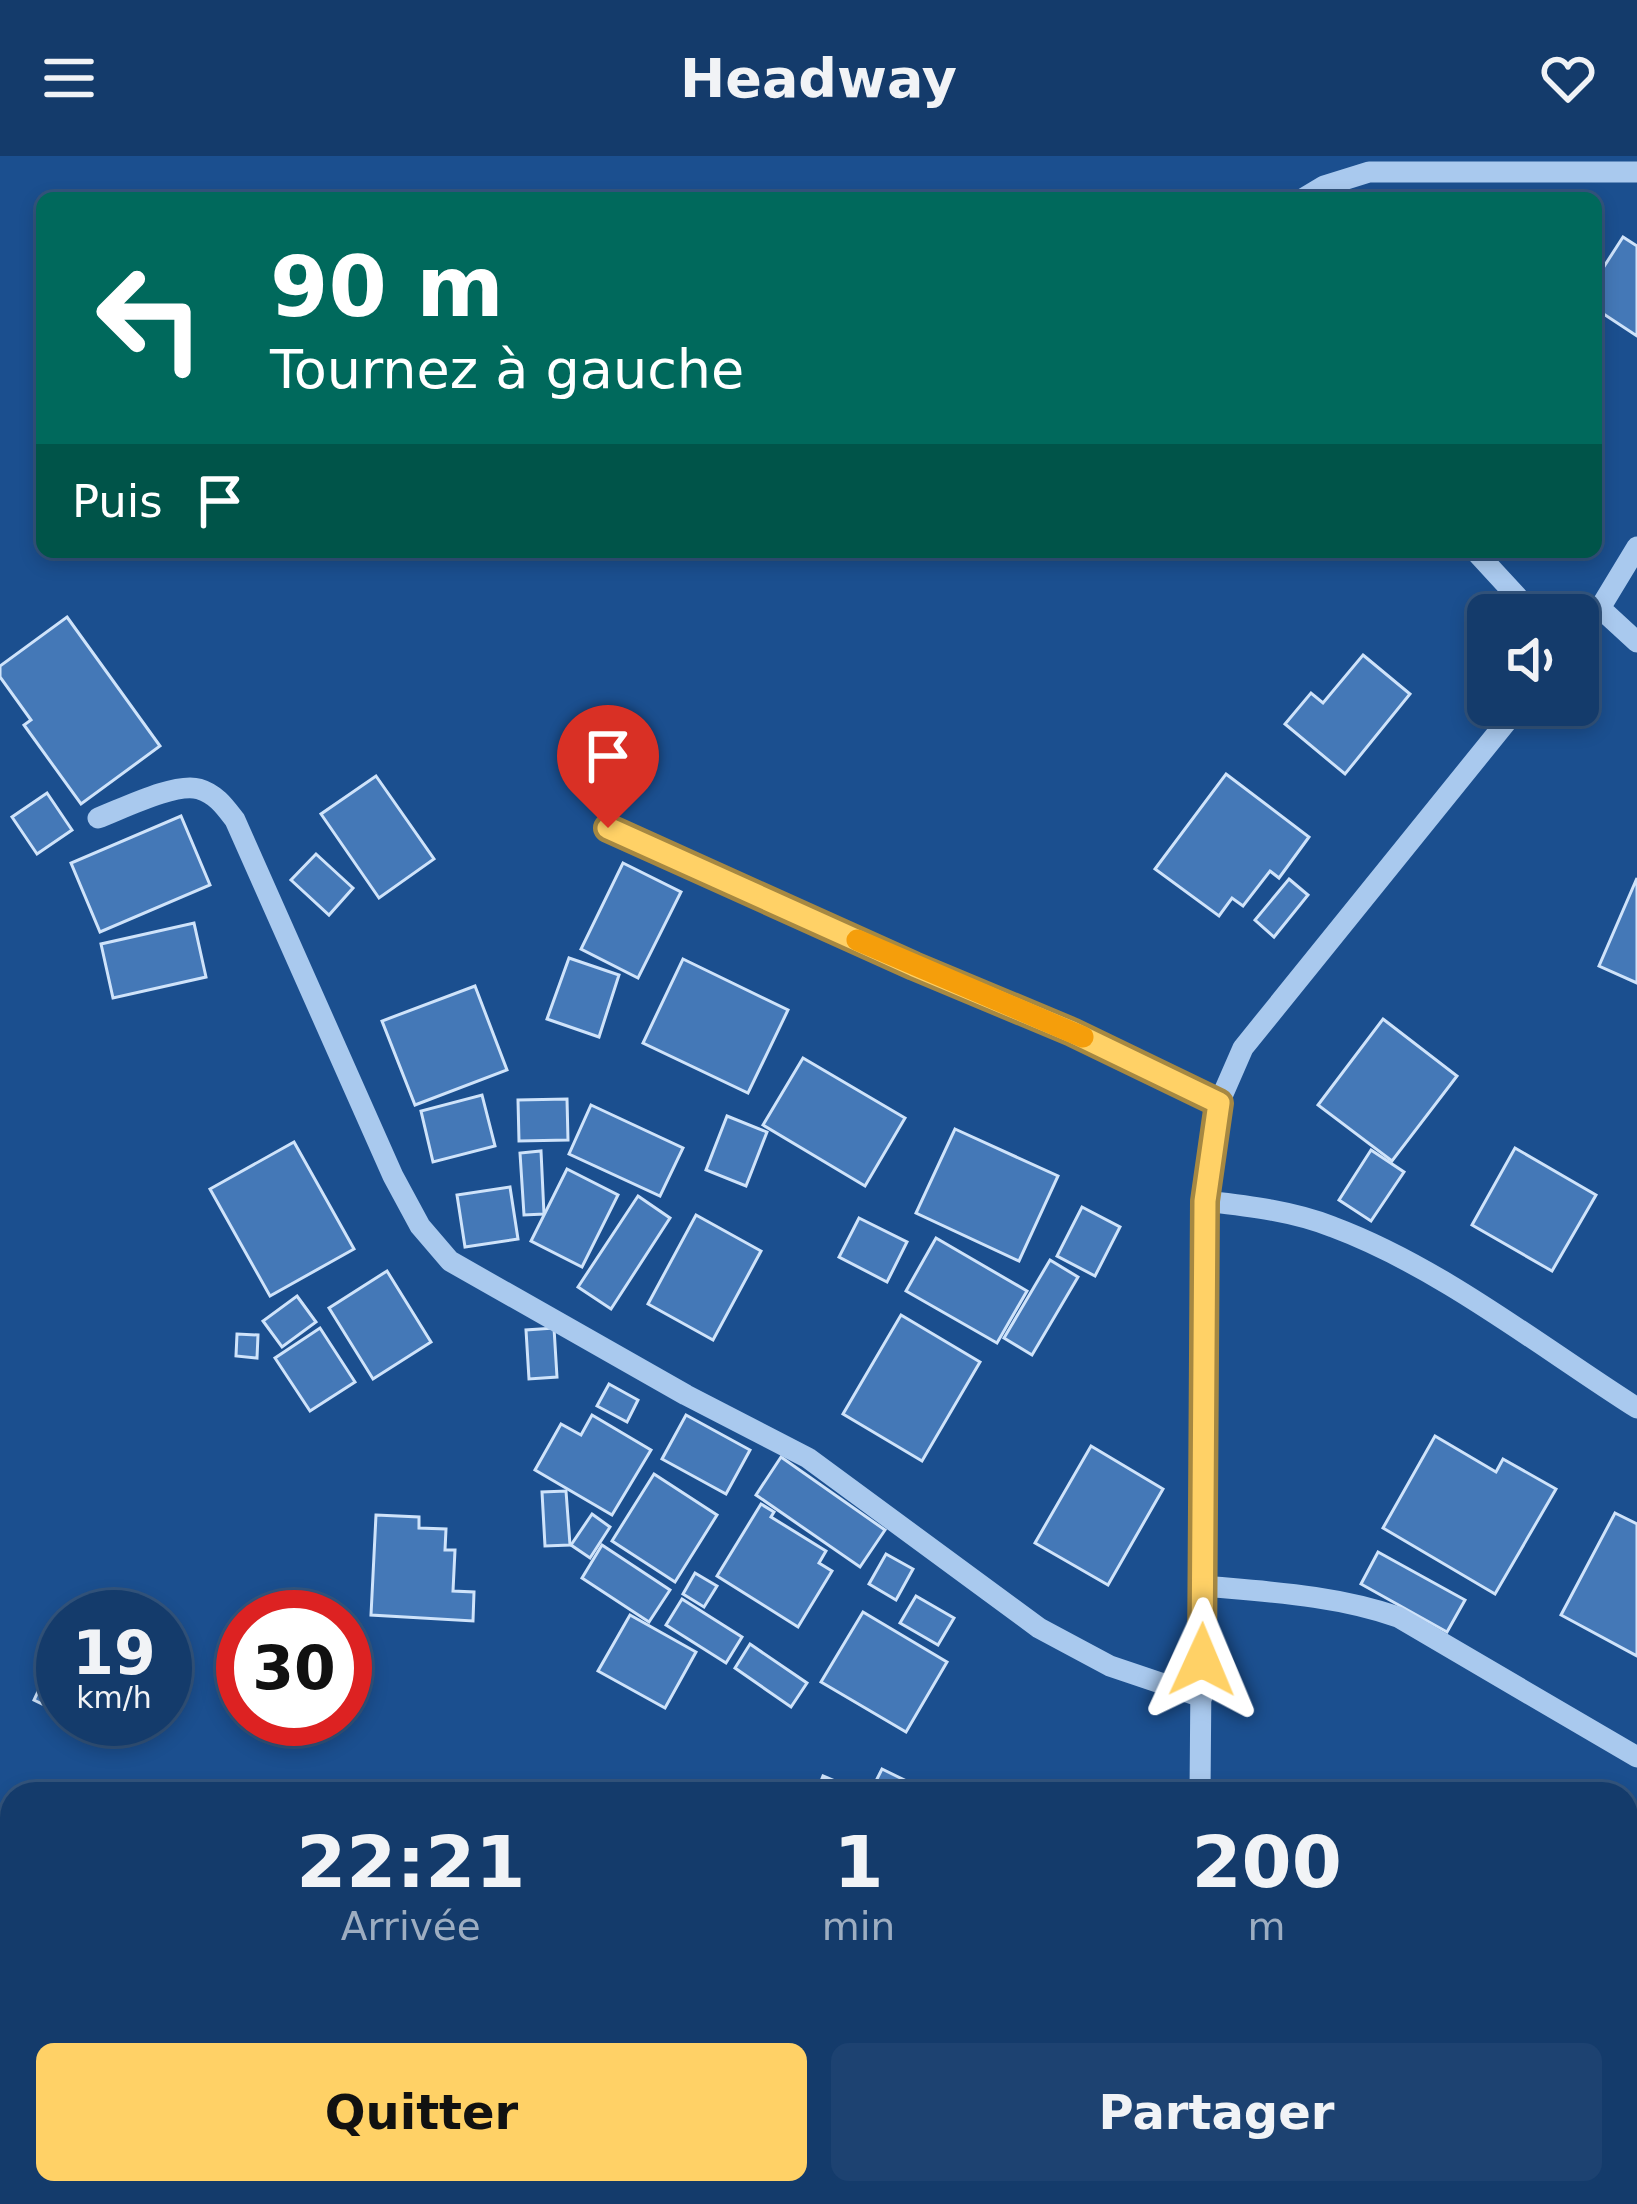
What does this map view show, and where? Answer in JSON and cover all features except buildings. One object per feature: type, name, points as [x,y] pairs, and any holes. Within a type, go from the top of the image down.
[{"type":"street","points":[[1314,192],[1369,172],[1637,172]]},
{"type":"street","points":[[1637,547],[1600,608],[1637,642]]},
{"type":"street","points":[[1482,558],[1515,594]]},
{"type":"street","points":[[1200,1782],[1205,1201],[1219,1103],[1243,1048],[1503,726]]},
{"type":"street","points":[[98,818],[155,796],[196,787],[218,799],[235,820],[393,1176],[420,1226],[450,1261],[686,1395],[808,1457],[1039,1628],[1110,1666],[1202,1697]]},
{"type":"street","points":[[608,828],[1072,1032],[1219,1103]]},
{"type":"street","points":[[1205,1201],[1313,1221],[1364,1241],[1445,1285],[1637,1408]]},
{"type":"street","points":[[1203,1586],[1362,1604],[1398,1617],[1637,1757]]},
{"type":"slow traffic","points":[[857,940],[1083,1037]]},
{"type":"route","points":[[608,828],[1072,1032],[1219,1103],[1205,1201],[1202,1660]]}]
